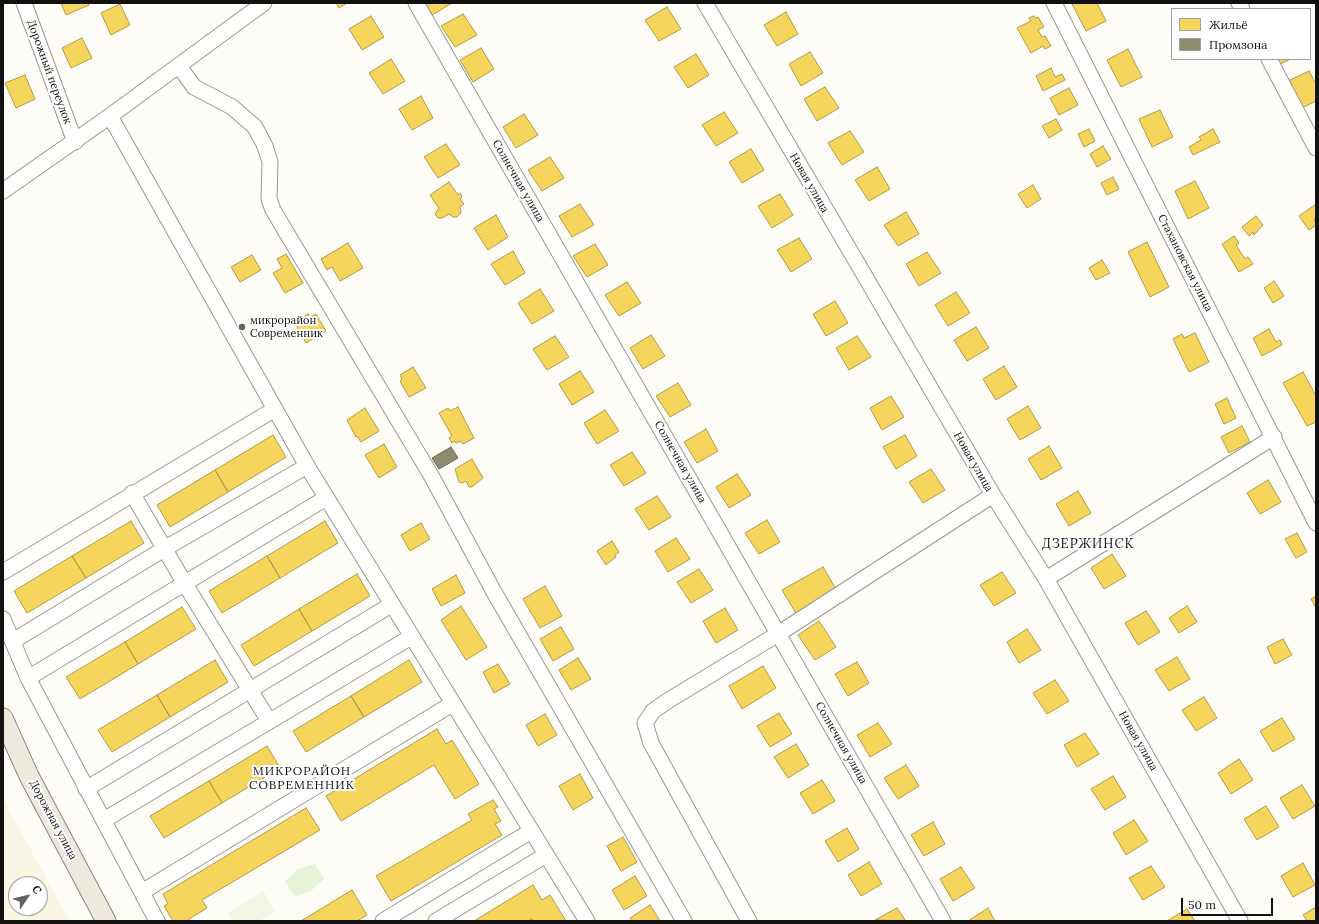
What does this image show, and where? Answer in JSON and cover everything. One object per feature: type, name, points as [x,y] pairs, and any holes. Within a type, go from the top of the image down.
[{"type":"main road","name":"Дорожная улица","points":[[3,718],[29,776],[106,921]]},
{"type":"street","name":"Дорожный переулок","points":[[24,3],[74,142]]},
{"type":"street","points":[[3,191],[74,142],[264,3]]},
{"type":"street","name":"Солнечная улица","points":[[416,3],[943,921]]},
{"type":"street","name":"Новая улица","points":[[705,3],[993,495],[1046,579],[1240,921]]},
{"type":"street","name":"Стахановская улица","points":[[1054,3],[1316,523]]},
{"type":"street","points":[[1270,60],[1314,138]]},
{"type":"street","points":[[179,66],[194,87],[232,107],[255,127],[265,146],[270,162],[269,200],[273,210],[432,477],[494,592],[684,921]]},
{"type":"street","points":[[110,116],[307,466],[452,704],[587,921]]},
{"type":"street","points":[[3,572],[132,493],[275,409]]},
{"type":"street","points":[[1046,579],[1274,437]]},
{"type":"street","points":[[13,641],[164,549],[307,466]]},
{"type":"street","points":[[132,493],[185,584],[269,721]]},
{"type":"street","points":[[748,921],[651,743],[645,723],[653,711],[669,700],[778,634],[993,495]]},
{"type":"street","points":[[28,678],[326,498]]},
{"type":"street","points":[[86,789],[392,605]]},
{"type":"street","points":[[3,619],[28,678],[157,921]]},
{"type":"street","points":[[104,820],[411,637]]},
{"type":"street","points":[[142,892],[452,704]]},
{"type":"street","points":[[383,921],[531,831]]},
{"type":"street","points":[[436,921],[546,855]]},
{"type":"shaded area","points":[[3,799],[45,876],[8,876],[8,916],[48,916],[48,881],[70,921],[3,921]]},
{"type":"green space","points":[[315,864],[324,879],[312,890],[295,897],[285,881],[298,869]]},
{"type":"green space","points":[[263,891],[275,911],[259,921],[233,921],[228,913]]},
{"type":"building: Жильё","points":[[61,3],[89,3],[89,5],[66,15]]},
{"type":"building: Жильё","points":[[336,3],[347,3],[339,8]]},
{"type":"building: Жильё","points":[[425,3],[452,3],[432,15]]},
{"type":"building: Жильё","points":[[1097,3],[1106,21],[1086,31],[1072,4]]},
{"type":"building: Жильё","points":[[120,4],[130,25],[111,35],[101,13]]},
{"type":"building: Жильё","points":[[667,7],[681,29],[659,41],[645,20]]},
{"type":"building: Жильё","points":[[786,12],[798,34],[777,46],[764,25]]},
{"type":"building: Жильё","points":[[463,14],[477,35],[455,47],[441,26]]},
{"type":"building: Жильё","points":[[371,16],[384,37],[362,50],[349,29]]},
{"type":"building: Жильё","points":[[1034,16],[1036,18],[1038,17],[1044,27],[1038,30],[1042,37],[1045,36],[1051,46],[1045,49],[1043,46],[1031,53],[1017,28],[1031,21],[1029,18]]},
{"type":"building: Жильё","points":[[82,38],[92,58],[71,68],[62,48]]},
{"type":"building: Жильё","points":[[481,48],[494,69],[473,82],[460,60]]},
{"type":"building: Жильё","points":[[1128,49],[1142,77],[1121,87],[1107,60]]},
{"type":"building: Жильё","points":[[810,52],[823,73],[801,86],[789,64]]},
{"type":"building: Жильё","points":[[696,54],[709,75],[688,88],[674,67]]},
{"type":"building: Жильё","points":[[391,59],[405,81],[383,94],[369,73]]},
{"type":"building: Жильё","points":[[1278,60],[1289,60],[1280,64]]},
{"type":"building: Жильё","points":[[1051,68],[1055,77],[1062,74],[1065,80],[1043,91],[1036,76]]},
{"type":"building: Жильё","points":[[1309,71],[1316,84],[1316,101],[1302,108],[1288,81]]},
{"type":"building: Жильё","points":[[25,75],[35,99],[16,108],[5,83]]},
{"type":"building: Жильё","points":[[825,87],[839,108],[817,121],[804,99]]},
{"type":"building: Жильё","points":[[1069,88],[1078,105],[1059,115],[1050,98]]},
{"type":"building: Жильё","points":[[421,96],[433,118],[412,130],[399,109]]},
{"type":"building: Жильё","points":[[1160,110],[1173,137],[1152,147],[1139,119]]},
{"type":"building: Жильё","points":[[724,112],[738,133],[716,146],[702,125]]},
{"type":"building: Жильё","points":[[524,114],[538,135],[516,148],[503,127]]},
{"type":"building: Жильё","points":[[1056,119],[1062,130],[1049,138],[1042,126]]},
{"type":"building: Жильё","points":[[1089,129],[1095,141],[1084,147],[1078,134]]},
{"type":"building: Жильё","points":[[1213,129],[1220,142],[1193,155],[1189,147],[1201,140],[1199,137]]},
{"type":"building: Жильё","points":[[850,131],[864,152],[842,165],[828,143]]},
{"type":"building: Жильё","points":[[446,144],[460,165],[438,178],[424,157]]},
{"type":"building: Жильё","points":[[1103,146],[1111,159],[1097,167],[1090,154]]},
{"type":"building: Жильё","points":[[751,149],[764,170],[742,183],[729,162]]},
{"type":"building: Жильё","points":[[550,157],[564,178],[542,191],[528,170]]},
{"type":"building: Жильё","points":[[877,167],[890,189],[869,201],[855,180]]},
{"type":"building: Жильё","points":[[1113,177],[1119,189],[1107,195],[1101,183]]},
{"type":"building: Жильё","points":[[1195,181],[1209,208],[1188,219],[1175,191]]},
{"type":"building: Жильё","points":[[449,182],[458,195],[460,193],[462,197],[460,199],[464,204],[460,207],[461,213],[457,217],[453,217],[449,214],[442,218],[438,218],[435,214],[439,208],[430,195]]},
{"type":"building: Жильё","points":[[1033,185],[1041,199],[1027,208],[1018,194]]},
{"type":"building: Жильё","points":[[780,194],[793,215],[772,228],[758,206]]},
{"type":"building: Жильё","points":[[580,204],[594,225],[572,237],[559,216]]},
{"type":"building: Жильё","points":[[1316,204],[1316,218],[1314,219],[1316,225],[1309,230],[1299,216]]},
{"type":"building: Жильё","points":[[906,212],[919,234],[898,246],[884,225]]},
{"type":"building: Жильё","points":[[496,215],[508,237],[488,250],[474,228]]},
{"type":"building: Жильё","points":[[1256,216],[1263,225],[1254,235],[1253,232],[1249,236],[1242,227]]},
{"type":"building: Жильё","points":[[1234,236],[1239,243],[1236,245],[1245,259],[1248,257],[1253,264],[1239,272],[1222,244]]},
{"type":"building: Жильё","points":[[799,238],[812,259],[791,272],[777,250]]},
{"type":"building: Жильё","points":[[1147,242],[1169,287],[1150,297],[1128,252]]},
{"type":"building: Жильё","points":[[348,243],[363,268],[340,281],[332,267],[327,270],[321,259]]},
{"type":"building: Жильё","points":[[595,244],[608,265],[587,277],[573,256]]},
{"type":"building: Жильё","points":[[513,251],[525,273],[505,285],[491,264]]},
{"type":"building: Жильё","points":[[927,252],[941,273],[919,286],[906,264]]},
{"type":"building: Жильё","points":[[286,254],[303,283],[285,293],[273,273],[282,268],[277,259]]},
{"type":"building: Жильё","points":[[252,255],[261,270],[240,282],[231,267]]},
{"type":"building: Жильё","points":[[1102,260],[1110,273],[1096,280],[1089,268]]},
{"type":"building: Жильё","points":[[1274,281],[1284,296],[1273,303],[1264,288]]},
{"type":"building: Жильё","points":[[627,282],[641,303],[619,316],[605,295]]},
{"type":"building: Жильё","points":[[540,289],[554,311],[532,324],[518,303]]},
{"type":"building: Жильё","points":[[956,292],[970,313],[948,326],[935,305]]},
{"type":"building: Жильё","points":[[835,301],[848,323],[826,336],[813,314]]},
{"type":"building: Жильё","points":[[308,314],[310,317],[316,314],[326,331],[306,343],[296,325],[302,322],[300,319]]},
{"type":"building: Жильё","points":[[976,327],[989,348],[967,361],[954,340]]},
{"type":"building: Жильё","points":[[1269,329],[1276,342],[1280,340],[1282,345],[1262,356],[1253,338]]},
{"type":"building: Жильё","points":[[1195,333],[1209,362],[1189,372],[1173,339],[1182,334],[1184,338]]},
{"type":"building: Жильё","points":[[651,335],[665,356],[643,369],[630,348]]},
{"type":"building: Жильё","points":[[555,336],[569,357],[547,370],[533,349]]},
{"type":"building: Жильё","points":[[857,336],[871,357],[849,370],[836,348]]},
{"type":"building: Жильё","points":[[1004,366],[1017,387],[996,400],[983,379]]},
{"type":"building: Жильё","points":[[413,367],[426,388],[409,397],[400,381],[402,379],[400,375]]},
{"type":"building: Жильё","points":[[580,371],[594,392],[572,405],[559,384]]},
{"type":"building: Жильё","points":[[1303,372],[1316,396],[1316,422],[1307,426],[1283,383]]},
{"type":"building: Жильё","points":[[678,383],[691,405],[670,417],[656,396]]},
{"type":"building: Жильё","points":[[891,396],[904,417],[882,430],[870,408]]},
{"type":"building: Жильё","points":[[1227,398],[1236,418],[1224,424],[1215,404]]},
{"type":"building: Жильё","points":[[1028,406],[1041,428],[1020,440],[1007,419]]},
{"type":"building: Жильё","points":[[458,407],[474,438],[463,444],[461,441],[456,443],[455,441],[452,443],[449,438],[452,436],[439,413],[448,408],[450,411]]},
{"type":"building: Жильё","points":[[365,408],[379,431],[361,442],[357,436],[356,437],[347,420]]},
{"type":"building: Жильё","points":[[605,410],[619,431],[597,444],[584,423]]},
{"type":"building: Жильё","points":[[1242,426],[1250,442],[1229,453],[1221,437]]},
{"type":"building: Жильё","points":[[706,429],[718,451],[697,463],[684,442]]},
{"type":"building: Жильё","points":[[273,435],[286,457],[228,492],[215,470]]},
{"type":"building: Жильё","points":[[905,435],[917,456],[896,469],[883,447]]},
{"type":"building: Жильё","points":[[384,444],[397,467],[379,478],[365,455]]},
{"type":"building: Жильё","points":[[1049,446],[1062,468],[1041,480],[1028,459]]},
{"type":"building: Жильё","points":[[632,452],[646,473],[624,486],[610,465]]},
{"type":"building: Жильё","points":[[472,459],[483,478],[472,487],[469,487],[466,481],[462,483],[459,482],[455,469]]},
{"type":"building: Жильё","points":[[931,469],[945,490],[923,503],[909,482]]},
{"type":"building: Жильё","points":[[215,470],[228,492],[170,527],[157,505]]},
{"type":"building: Жильё","points":[[737,474],[751,495],[729,508],[716,487]]},
{"type":"building: Жильё","points":[[1268,480],[1281,502],[1260,514],[1247,493]]},
{"type":"building: Жильё","points":[[1078,491],[1091,513],[1069,526],[1056,504]]},
{"type":"building: Жильё","points":[[657,496],[671,517],[649,530],[635,509]]},
{"type":"building: Жильё","points":[[767,520],[780,542],[759,554],[745,533]]},
{"type":"building: Жильё","points":[[131,521],[144,543],[86,578],[72,556]]},
{"type":"building: Жильё","points":[[325,521],[338,543],[280,578],[267,556]]},
{"type":"building: Жильё","points":[[421,523],[430,539],[410,551],[401,535]]},
{"type":"building: Жильё","points":[[1297,533],[1307,552],[1296,558],[1285,539]]},
{"type":"building: Жильё","points":[[676,538],[690,559],[668,572],[655,551]]},
{"type":"building: Жильё","points":[[612,541],[619,552],[615,555],[616,557],[606,565],[597,551]]},
{"type":"building: Жильё","points":[[1112,554],[1126,576],[1104,589],[1091,568]]},
{"type":"building: Жильё","points":[[72,556],[86,578],[27,613],[14,591]]},
{"type":"building: Жильё","points":[[267,556],[280,578],[222,613],[209,591]]},
{"type":"building: Жильё","points":[[823,567],[837,591],[797,615],[782,590]]},
{"type":"building: Жильё","points":[[699,569],[713,590],[691,603],[677,582]]},
{"type":"building: Жильё","points":[[1002,572],[1016,593],[994,606],[980,585]]},
{"type":"building: Жильё","points":[[357,574],[370,596],[312,631],[299,609]]},
{"type":"building: Жильё","points":[[456,575],[465,593],[441,606],[432,589]]},
{"type":"building: Жильё","points":[[545,586],[562,616],[540,628],[523,599]]},
{"type":"building: Жильё","points":[[1316,596],[1316,608],[1311,599]]},
{"type":"building: Жильё","points":[[461,606],[487,647],[466,660],[441,620]]},
{"type":"building: Жильё","points":[[1187,606],[1197,622],[1179,633],[1169,618]]},
{"type":"building: Жильё","points":[[182,607],[196,629],[138,664],[125,642]]},
{"type":"building: Жильё","points":[[725,608],[738,630],[716,643],[703,621]]},
{"type":"building: Жильё","points":[[299,609],[312,631],[254,666],[241,645]]},
{"type":"building: Жильё","points":[[1146,611],[1160,632],[1138,645],[1125,623]]},
{"type":"building: Жильё","points":[[819,621],[836,647],[815,660],[798,635]]},
{"type":"building: Жильё","points":[[561,627],[574,649],[553,661],[540,639]]},
{"type":"building: Жильё","points":[[1027,629],[1041,650],[1019,663],[1007,642]]},
{"type":"building: Жильё","points":[[1283,639],[1292,655],[1275,664],[1267,647]]},
{"type":"building: Жильё","points":[[125,642],[138,664],[80,699],[66,677]]},
{"type":"building: Жильё","points":[[1177,657],[1190,679],[1169,691],[1155,670]]},
{"type":"building: Жильё","points":[[578,658],[591,679],[571,690],[559,670]]},
{"type":"building: Жильё","points":[[215,660],[228,682],[170,717],[157,695]]},
{"type":"building: Жильё","points":[[409,660],[422,682],[364,717],[351,696]]},
{"type":"building: Жильё","points":[[857,662],[869,683],[848,696],[835,674]]},
{"type":"building: Жильё","points":[[498,664],[510,684],[494,693],[483,672]]},
{"type":"building: Жильё","points":[[763,666],[776,688],[742,709],[729,686]]},
{"type":"building: Жильё","points":[[1055,680],[1069,701],[1047,714],[1033,693]]},
{"type":"building: Жильё","points":[[157,695],[170,717],[112,752],[98,730]]},
{"type":"building: Жильё","points":[[351,696],[364,717],[306,752],[293,731]]},
{"type":"building: Жильё","points":[[1204,697],[1217,718],[1196,731],[1182,710]]},
{"type":"building: Жильё","points":[[779,713],[792,734],[770,747],[757,726]]},
{"type":"building: Жильё","points":[[545,714],[557,735],[538,746],[526,725]]},
{"type":"building: Жильё","points":[[1282,718],[1295,739],[1273,752],[1260,731]]},
{"type":"building: Жильё","points":[[878,723],[892,744],[870,757],[857,735]]},
{"type":"building: Жильё","points":[[437,729],[446,744],[452,740],[479,784],[455,799],[434,765],[341,821],[326,796]]},
{"type":"building: Жильё","points":[[1085,733],[1099,754],[1077,767],[1064,745]]},
{"type":"building: Жильё","points":[[796,744],[809,765],[788,778],[774,757]]},
{"type":"building: Жильё","points":[[267,746],[280,768],[222,803],[209,781]]},
{"type":"building: Жильё","points":[[1239,759],[1253,780],[1231,794],[1218,773]]},
{"type":"building: Жильё","points":[[906,765],[919,786],[898,799],[884,778]]},
{"type":"building: Жильё","points":[[580,774],[593,798],[573,810],[559,786]]},
{"type":"building: Жильё","points":[[1113,776],[1126,797],[1105,810],[1091,789]]},
{"type":"building: Жильё","points":[[822,780],[835,801],[813,814],[800,793]]},
{"type":"building: Жильё","points":[[209,781],[222,803],[164,838],[150,816]]},
{"type":"building: Жильё","points":[[1302,785],[1315,806],[1293,819],[1280,798]]},
{"type":"building: Жильё","points":[[493,800],[498,807],[494,809],[501,821],[495,824],[502,835],[391,901],[376,876],[472,820],[468,814]]},
{"type":"building: Жильё","points":[[1266,806],[1279,827],[1257,840],[1244,819]]},
{"type":"building: Жильё","points":[[306,808],[320,830],[202,900],[207,908],[186,921],[173,921],[164,906],[168,904],[163,894]]},
{"type":"building: Жильё","points":[[1134,820],[1148,841],[1126,855],[1113,833]]},
{"type":"building: Жильё","points":[[933,822],[945,844],[924,856],[911,835]]},
{"type":"building: Жильё","points":[[847,828],[859,849],[838,862],[825,841]]},
{"type":"building: Жильё","points":[[623,837],[637,862],[621,871],[607,846]]},
{"type":"building: Жильё","points":[[869,862],[882,884],[861,896],[848,875]]},
{"type":"building: Жильё","points":[[1303,863],[1315,885],[1293,897],[1281,876]]},
{"type":"building: Жильё","points":[[1151,866],[1165,887],[1143,900],[1129,878]]},
{"type":"building: Жильё","points":[[961,867],[975,888],[953,901],[940,879]]},
{"type":"building: Жильё","points":[[635,876],[647,896],[624,910],[612,890]]},
{"type":"building: Жильё","points":[[533,885],[542,900],[550,895],[566,921],[533,921],[532,919],[528,921],[474,921]]},
{"type":"building: Жильё","points":[[352,890],[367,915],[357,921],[301,921]]},
{"type":"building: Жильё","points":[[650,905],[660,921],[632,921],[630,918]]},
{"type":"building: Жильё","points":[[1316,907],[1316,921],[1307,921],[1303,915]]},
{"type":"building: Жильё","points":[[897,908],[906,921],[875,920]]},
{"type":"building: Жильё","points":[[988,908],[995,921],[968,921]]},
{"type":"building: Жильё","points":[[1187,909],[1195,921],[1167,921]]},
{"type":"building: Промзона","points":[[451,447],[458,458],[439,469],[432,458]]},
{"type":"place","name":"микрорайон Современник","points":[[242,327]]},
{"type":"district","name":"ДЗЕРЖИНСК","points":[[1088,544]]},
{"type":"district","name":"МИКРОРАЙОН СОВРЕМЕННИК","points":[[302,779]]}]
